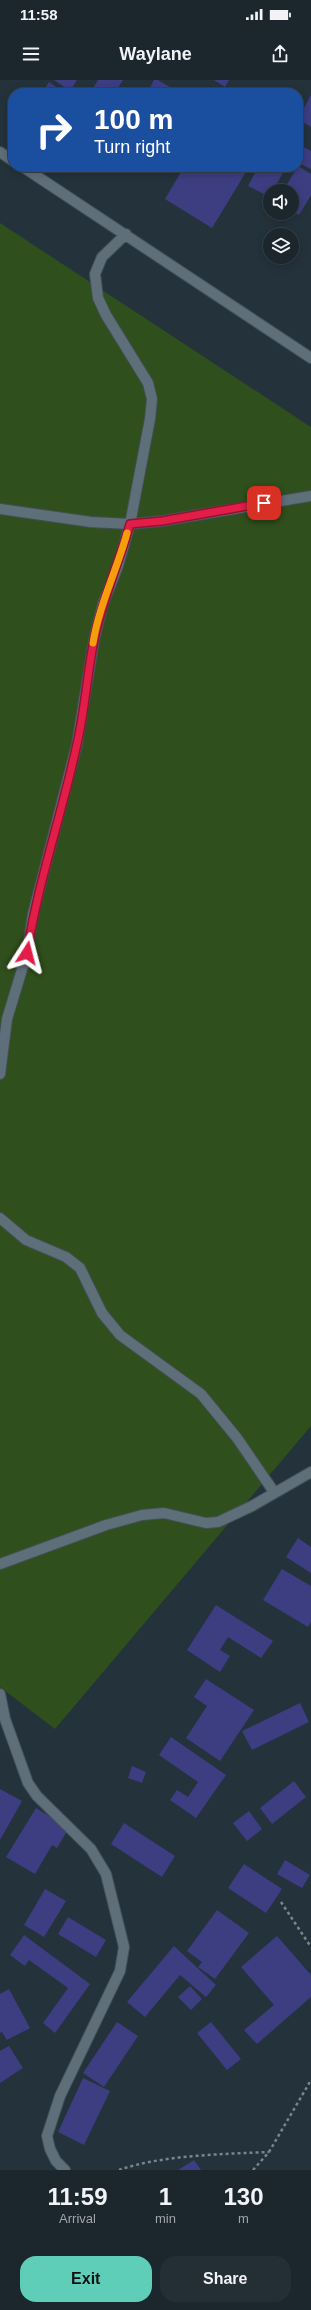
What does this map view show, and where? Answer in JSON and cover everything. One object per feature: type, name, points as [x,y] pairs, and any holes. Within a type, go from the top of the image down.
[{"type":"street","points":[[31,172],[311,358]]},
{"type":"street","points":[[0,1074],[3,1023],[27,953],[33,914],[77,744],[94,640],[103,604],[118,566],[130,524],[140,479],[152,399],[148,384],[106,315],[98,298],[95,274],[102,257],[126,234]]},
{"type":"street","points":[[0,509],[91,522],[130,524],[162,521],[311,496]]},
{"type":"street","points":[[0,1218],[26,1240],[66,1257],[80,1268],[102,1313],[120,1335],[201,1394],[237,1438],[274,1492]]},
{"type":"street","points":[[0,1564],[106,1525],[142,1515],[164,1514],[206,1523],[218,1522],[252,1506],[311,1472]]},
{"type":"street","points":[[0,1694],[5,1719],[28,1783],[37,1796],[91,1849],[106,1874],[124,1948],[120,1971],[60,2096],[47,2136],[50,2149],[56,2161],[65,2170]]},
{"type":"path","points":[[281,1902],[311,1946]]},
{"type":"path","points":[[254,2170],[269,2152],[311,2080]]},
{"type":"path","points":[[119,2170],[132,2165],[174,2159],[269,2152]]},
{"type":"green space","points":[[0,223],[311,427],[311,1426],[55,1729],[0,1687]]},
{"type":"building","points":[[54,80],[77,80],[72,88],[66,88]]},
{"type":"building","points":[[98,80],[123,80],[118,88],[93,88]]},
{"type":"building","points":[[154,80],[158,80],[172,88],[150,88]]},
{"type":"building","points":[[214,80],[229,80],[225,87]]},
{"type":"building","points":[[49,82],[58,88],[45,88]]},
{"type":"building","points":[[311,95],[311,127],[303,122],[303,110]]},
{"type":"building","points":[[303,147],[311,151],[311,169],[303,165]]},
{"type":"building","points":[[303,169],[311,174],[311,195],[299,215],[299,184],[287,184],[294,172],[303,172]]},
{"type":"building","points":[[181,172],[246,172],[212,228],[165,199]]},
{"type":"building","points":[[255,172],[283,172],[277,184],[263,184],[263,194],[248,186]]},
{"type":"building","points":[[298,1538],[311,1547],[311,1573],[286,1557]]},
{"type":"building","points":[[282,1569],[311,1586],[311,1622],[308,1627],[263,1600]]},
{"type":"building","points":[[216,1605],[273,1641],[261,1658],[228,1637],[220,1650],[230,1656],[220,1672],[187,1650]]},
{"type":"building","points":[[206,1679],[254,1710],[220,1761],[186,1738],[207,1706],[194,1697]]},
{"type":"building","points":[[300,1703],[309,1722],[252,1750],[242,1731]]},
{"type":"building","points":[[171,1737],[226,1775],[196,1818],[170,1800],[177,1790],[188,1797],[198,1782],[159,1755]]},
{"type":"building","points":[[132,1766],[146,1772],[142,1783],[128,1778]]},
{"type":"building","points":[[294,1781],[306,1797],[272,1824],[260,1808]]},
{"type":"building","points":[[0,1789],[22,1801],[0,1840]]},
{"type":"building","points":[[36,1808],[69,1828],[57,1848],[52,1845],[35,1874],[6,1857]]},
{"type":"building","points":[[249,1811],[262,1829],[247,1841],[233,1823]]},
{"type":"building","points":[[124,1823],[175,1856],[162,1877],[111,1844]]},
{"type":"building","points":[[285,1860],[310,1875],[302,1888],[277,1874]]},
{"type":"building","points":[[244,1864],[282,1889],[266,1913],[228,1888]]},
{"type":"building","points":[[45,1889],[66,1901],[44,1937],[24,1925]]},
{"type":"building","points":[[217,1910],[249,1933],[215,1979],[198,1967],[202,1962],[187,1951]]},
{"type":"building","points":[[68,1917],[106,1940],[96,1957],[58,1934]]},
{"type":"building","points":[[24,1935],[90,1984],[55,2033],[43,2023],[68,1988],[29,1960],[25,1966],[10,1955]]},
{"type":"building","points":[[277,1936],[311,1975],[311,1997],[257,2044],[244,2030],[274,2005],[241,1967]]},
{"type":"building","points":[[174,1946],[216,1985],[206,1997],[180,1975],[145,2017],[127,2002]]},
{"type":"building","points":[[190,1986],[202,1999],[191,2010],[178,1997]]},
{"type":"building","points":[[9,1989],[30,2028],[7,2040],[2,2032],[0,2033],[0,1994]]},
{"type":"building","points":[[117,2022],[138,2036],[104,2087],[83,2073]]},
{"type":"building","points":[[211,2022],[241,2059],[227,2070],[197,2033]]},
{"type":"building","points":[[9,2046],[23,2068],[0,2083],[0,2051]]},
{"type":"building","points":[[83,2078],[110,2091],[84,2145],[58,2132]]},
{"type":"building","points":[[194,2160],[201,2170],[178,2170]]},
{"type":"slow traffic","points":[[93,643],[103,604],[118,566],[127,533]]},
{"type":"route","points":[[27,953],[33,914],[77,744],[94,640],[103,604],[118,566],[130,524],[162,521],[264,503]]}]
